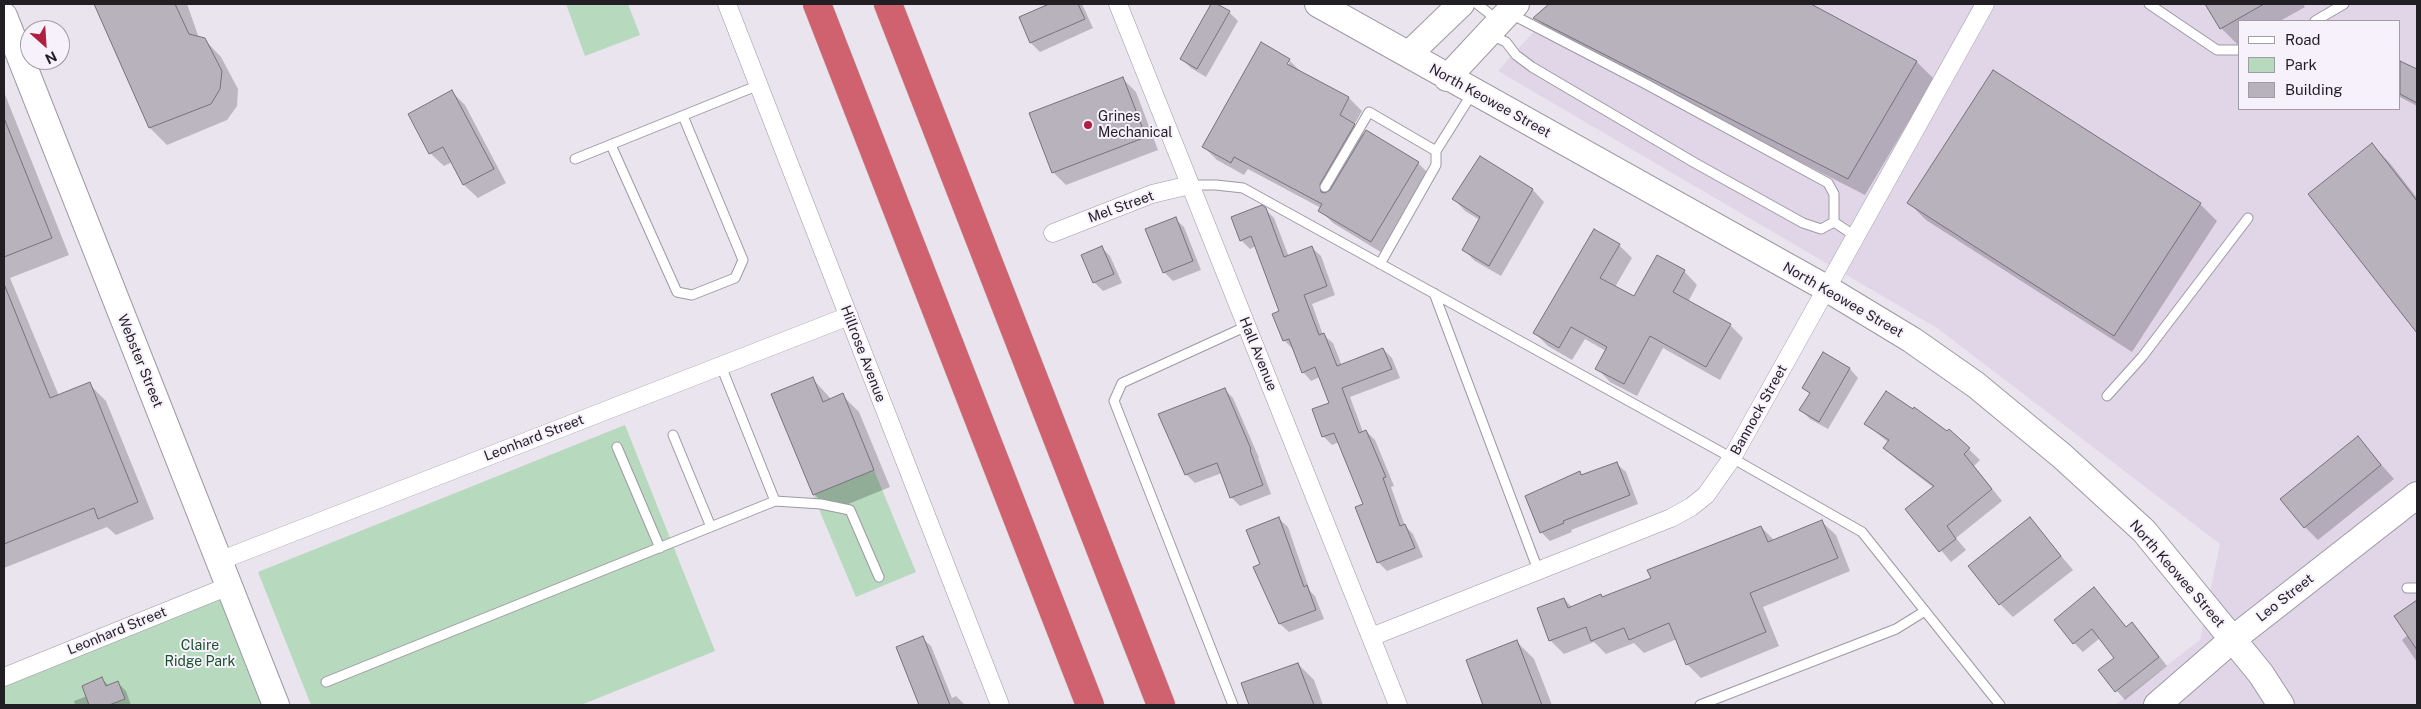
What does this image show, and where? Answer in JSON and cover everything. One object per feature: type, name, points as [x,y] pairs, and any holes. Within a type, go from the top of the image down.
[{"type":"highway","points":[[817,4],[1090,705]]},
{"type":"highway","points":[[888,4],[1161,705]]},
{"type":"street","name":"Hillrose Avenue","points":[[727,4],[1000,705]]},
{"type":"street","name":"Hall Avenue","points":[[1118,4],[1398,705]]},
{"type":"street","name":"North Keowee Street","points":[[1318,4],[1409,54],[1447,78],[1826,288],[1912,340],[1976,385],[2056,450],[2144,531],[2233,639],[2282,705]]},
{"type":"street","points":[[1409,54],[1460,4]]},
{"type":"street","name":"Bannock Street","points":[[1371,637],[1671,518],[1691,507],[1714,486],[1732,458],[1985,4]]},
{"type":"street","name":"Webster Street","points":[[4,16],[276,705]]},
{"type":"street","points":[[1447,78],[1502,18]]},
{"type":"street","name":"Mel Street","points":[[1052,233],[1152,194],[1190,185]]},
{"type":"street","name":"Leonhard Street","points":[[219,561],[849,316]]},
{"type":"street","name":"Leo Street","points":[[2157,705],[2233,639],[2417,495]]},
{"type":"street","name":"Leonhard Street","points":[[4,677],[229,586]]},
{"type":"lane","points":[[1477,4],[1502,18],[1644,83],[1828,182],[1834,194],[1834,222]]},
{"type":"lane","points":[[2149,4],[2217,50],[2238,50]]},
{"type":"lane","points":[[2317,20],[2344,4]]},
{"type":"lane","points":[[1502,18],[1506,42],[1516,55],[1532,67],[1695,163],[1803,223],[1821,229],[1834,222]]},
{"type":"lane","points":[[575,159],[759,85]]},
{"type":"lane","points":[[1380,264],[1436,165],[1436,151],[1473,92]]},
{"type":"lane","points":[[1325,186],[1370,112],[1436,151]]},
{"type":"lane","points":[[611,145],[678,292],[692,295],[735,278],[743,260],[682,116]]},
{"type":"lane","points":[[1190,185],[1243,188],[1732,458],[1862,532],[2000,705]]},
{"type":"lane","points":[[2107,396],[2142,357],[2248,218]]},
{"type":"lane","points":[[1834,222],[1855,236]]},
{"type":"lane","points":[[1434,293],[1538,570]]},
{"type":"lane","points":[[1233,705],[1114,400],[1122,383],[1247,326]]},
{"type":"lane","points":[[721,366],[775,501]]},
{"type":"lane","points":[[673,435],[711,527]]},
{"type":"lane","points":[[617,447],[660,548]]},
{"type":"lane","points":[[326,682],[775,501],[821,504],[850,510],[879,577]]},
{"type":"lane","points":[[2407,588],[2417,588]]},
{"type":"lane","points":[[1700,705],[1896,629],[1925,611]]},
{"type":"shaded area","points":[[1559,4],[2417,4],[2417,705],[2115,705],[2200,640],[2220,544],[1937,328],[1498,71]]},
{"type":"green space","points":[[566,4],[628,4],[640,35],[585,56]]},
{"type":"green space","points":[[625,425],[715,651],[581,705],[311,705],[258,572]]},
{"type":"green space","points":[[874,470],[916,572],[856,597],[813,495]]},
{"type":"green space","name":"Claire Ridge Park","points":[[229,586],[276,705],[4,705],[4,677]]},
{"type":"building","points":[[94,4],[175,4],[189,34],[205,38],[222,71],[220,89],[211,104],[149,128]]},
{"type":"building","points":[[1049,4],[1078,4],[1085,19],[1030,43],[1019,17]]},
{"type":"building","points":[[1211,4],[1217,4],[1230,11],[1197,69],[1180,59]]},
{"type":"building","points":[[1549,4],[1811,4],[1917,61],[1848,179],[1533,18]]},
{"type":"building","points":[[2205,4],[2264,4],[2220,29]]},
{"type":"building","points":[[1261,42],[1290,59],[1287,64],[1349,97],[1340,115],[1355,124],[1320,184],[1321,192],[1325,193],[1330,190],[1366,130],[1419,162],[1371,242],[1318,211],[1322,204],[1234,157],[1231,163],[1202,147]]},
{"type":"building","points":[[2401,61],[2417,69],[2417,103],[2401,95]]},
{"type":"building","points":[[1993,70],[2201,203],[2114,336],[1907,203]]},
{"type":"building","name":"Grines Mechanical","points":[[1123,77],[1146,137],[1052,173],[1029,113]]},
{"type":"building","points":[[452,90],[494,169],[463,185],[443,147],[429,154],[408,114]]},
{"type":"building","points":[[4,118],[52,238],[4,257]]},
{"type":"building","points":[[2372,143],[2417,201],[2417,333],[2308,194]]},
{"type":"building","points":[[1480,156],[1533,189],[1489,266],[1462,250],[1480,217],[1452,199]]},
{"type":"building","points":[[1262,205],[1266,208],[1284,257],[1312,246],[1327,286],[1304,295],[1319,335],[1324,333],[1337,366],[1383,348],[1392,369],[1342,388],[1359,433],[1366,430],[1386,477],[1383,478],[1400,526],[1405,524],[1415,548],[1377,563],[1355,507],[1363,504],[1334,433],[1322,437],[1312,409],[1329,403],[1315,367],[1302,373],[1289,339],[1283,341],[1272,314],[1279,311],[1251,236],[1240,241],[1231,217]]},
{"type":"building","points":[[1176,217],[1193,261],[1163,273],[1145,229]]},
{"type":"building","points":[[1594,229],[1620,244],[1600,278],[1634,296],[1657,255],[1685,270],[1673,292],[1731,324],[1706,367],[1650,336],[1624,384],[1595,369],[1607,347],[1571,327],[1559,348],[1533,333]]},
{"type":"building","points":[[1102,246],[1114,274],[1093,283],[1081,255]]},
{"type":"building","points":[[4,284],[50,398],[90,382],[138,502],[98,519],[94,508],[4,544]]},
{"type":"building","points":[[1823,352],[1850,368],[1819,422],[1799,410],[1810,393],[1802,388]]},
{"type":"building","points":[[813,377],[823,402],[843,393],[874,470],[813,495],[771,394]]},
{"type":"building","points":[[1225,388],[1251,449],[1263,485],[1230,498],[1217,463],[1185,475],[1158,414]]},
{"type":"building","points":[[1886,391],[1913,409],[1914,407],[1947,431],[1949,429],[1970,448],[1964,454],[1992,489],[1947,526],[1956,539],[1939,552],[1905,509],[1934,486],[1883,448],[1889,440],[1864,424]]},
{"type":"building","points":[[2358,436],[2381,465],[2304,528],[2280,499]]},
{"type":"building","points":[[1617,462],[1630,495],[1563,521],[1564,523],[1540,533],[1525,496],[1580,471],[1581,475]]},
{"type":"building","points":[[1279,517],[1304,587],[1307,585],[1316,610],[1279,624],[1253,567],[1260,564],[1246,530]]},
{"type":"building","points":[[2030,517],[2061,556],[1999,605],[1968,566]]},
{"type":"building","points":[[1822,520],[1838,558],[1750,593],[1766,632],[1686,665],[1669,623],[1629,640],[1624,628],[1591,641],[1586,627],[1549,641],[1537,608],[1564,598],[1568,608],[1601,594],[1602,597],[1651,578],[1647,570],[1761,526],[1768,542]]},
{"type":"building","points":[[2094,587],[2126,627],[2132,622],[2159,657],[2115,692],[2098,670],[2114,658],[2092,629],[2073,644],[2054,620]]},
{"type":"building","points":[[2417,600],[2417,650],[2394,616]]},
{"type":"building","points":[[923,636],[950,705],[919,705],[896,647]]},
{"type":"building","points":[[1517,640],[1542,705],[1483,705],[1466,660]]},
{"type":"building","points":[[1298,663],[1314,705],[1249,705],[1241,683]]},
{"type":"building","points":[[102,677],[106,686],[118,681],[125,699],[109,705],[89,705],[82,686]]},
{"type":"place","name":"Grines Mechanical","points":[[1088,125]]}]
